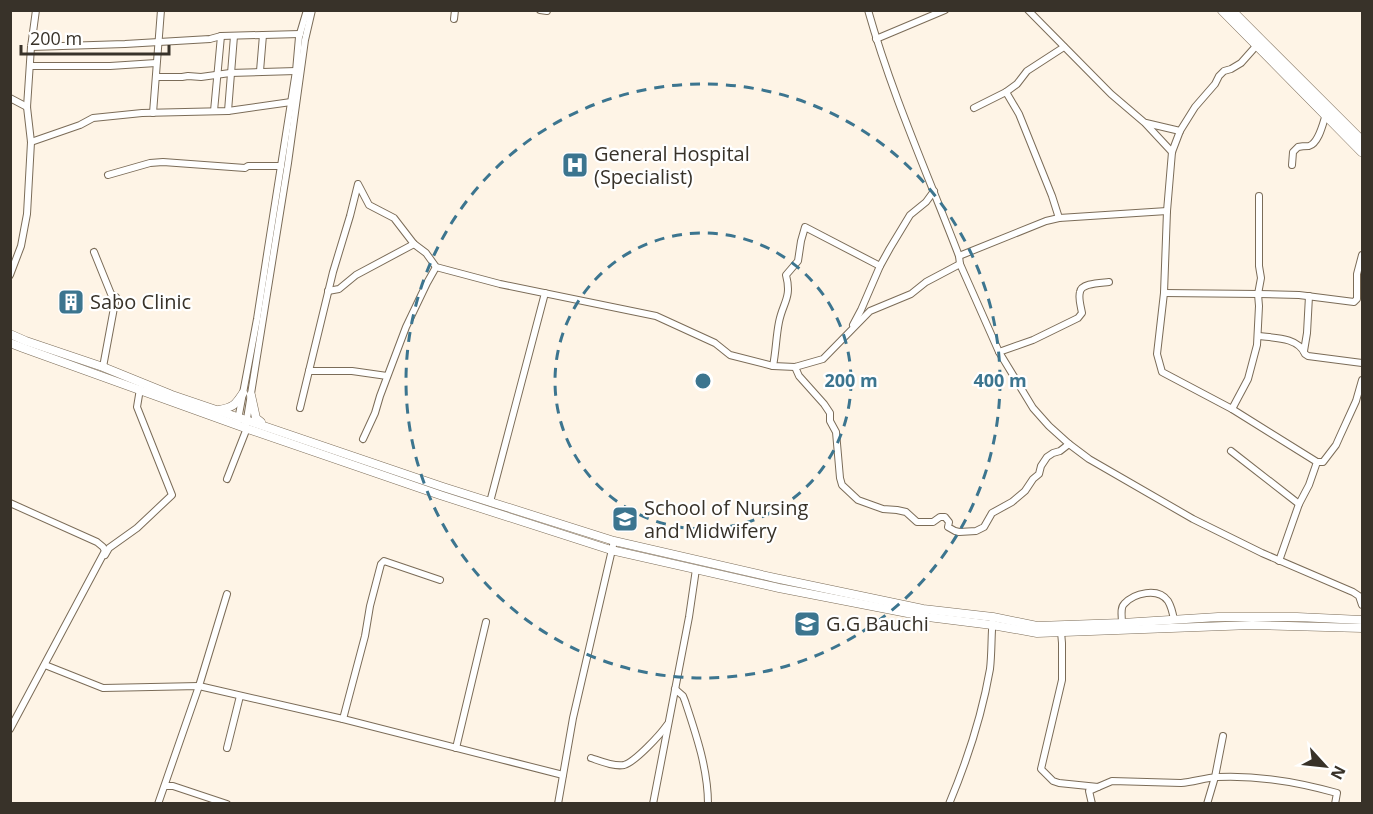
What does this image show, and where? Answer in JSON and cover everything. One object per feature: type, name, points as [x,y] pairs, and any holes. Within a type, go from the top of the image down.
[{"type":"highway","points":[[1222,10],[1326,114],[1362,141]]},
{"type":"highway","points":[[1231,10],[1348,132],[1362,152]]},
{"type":"main road","points":[[10,334],[103,367],[172,395],[219,410],[243,424],[265,426],[411,480],[614,541],[786,580],[923,609],[1036,626],[1218,617],[1362,628]]},
{"type":"main road","points":[[11,344],[611,550],[779,588],[928,617],[993,621],[1037,633],[1263,621],[1297,617],[1362,620]]},
{"type":"main road","points":[[219,410],[236,405],[247,394],[256,418],[265,426]]},
{"type":"street","points":[[10,276],[21,246],[27,214],[31,142],[27,107],[36,10]]},
{"type":"street","points":[[153,113],[161,10]]},
{"type":"street","points":[[227,479],[243,424],[300,34],[306,10]]},
{"type":"street","points":[[247,394],[293,133],[304,39],[312,10]]},
{"type":"street","points":[[454,19],[456,10]]},
{"type":"street","points":[[540,10],[547,11]]},
{"type":"street","points":[[868,10],[902,112],[959,256],[960,264],[999,352],[1033,408],[1049,426],[1089,459],[1193,519],[1279,561],[1353,592],[1359,596],[1362,605]]},
{"type":"street","points":[[876,39],[945,10]]},
{"type":"street","points":[[1028,10],[1172,152]]},
{"type":"street","points":[[31,47],[159,42],[210,39],[221,36],[300,34]]},
{"type":"street","points":[[260,71],[263,35]]},
{"type":"street","points":[[214,111],[221,36]]},
{"type":"street","points":[[228,111],[234,36]]},
{"type":"street","points":[[1257,45],[1241,63],[1218,76],[1215,84],[1195,107],[1180,131],[1172,152],[1158,361],[1162,372],[1232,409],[1317,462],[1323,462],[1336,445],[1356,401],[1362,380]]},
{"type":"street","points":[[974,108],[1006,92],[1017,84],[1027,71],[1064,47]]},
{"type":"street","points":[[30,66],[110,66],[156,63]]},
{"type":"street","points":[[156,77],[201,77],[231,72],[296,71]]},
{"type":"street","points":[[1006,92],[1019,114],[1059,218]]},
{"type":"street","points":[[10,98],[27,107]]},
{"type":"street","points":[[31,142],[80,125],[93,118],[153,113],[228,111],[291,102]]},
{"type":"street","points":[[1292,165],[1293,153],[1298,147],[1311,145],[1315,141],[1326,114]]},
{"type":"street","points":[[1145,123],[1180,131]]},
{"type":"street","points":[[108,175],[150,163],[163,162],[245,168],[248,166],[281,166]]},
{"type":"street","points":[[300,408],[328,291],[358,184],[369,205],[394,218],[436,267],[477,278],[656,316],[715,343],[729,355],[773,366],[795,367],[823,359],[870,311],[911,294],[926,282],[960,264]]},
{"type":"street","points":[[850,331],[880,266],[910,215],[926,202],[934,191]]},
{"type":"street","points":[[1232,409],[1248,379],[1258,336],[1258,294],[1261,278],[1258,196]]},
{"type":"street","points":[[959,256],[1046,221],[1059,218],[1167,212]]},
{"type":"street","points":[[773,366],[779,321],[789,287],[786,275],[798,261],[805,227],[880,266]]},
{"type":"street","points":[[328,291],[339,289],[356,274],[414,244]]},
{"type":"street","points":[[94,252],[111,294],[116,297],[103,367]]},
{"type":"street","points":[[1164,293],[1309,296],[1354,302],[1357,299],[1357,274],[1362,255]]},
{"type":"street","points":[[363,439],[375,413],[406,327],[436,267]]},
{"type":"street","points":[[999,352],[1033,340],[1078,318],[1082,313],[1080,292],[1082,287],[1109,282]]},
{"type":"street","points":[[490,502],[545,293]]},
{"type":"street","points":[[1304,351],[1309,317],[1309,296]]},
{"type":"street","points":[[1258,336],[1294,343],[1308,356],[1362,363]]},
{"type":"street","points":[[795,367],[830,413],[830,421],[836,432],[842,485],[858,500],[883,509],[906,512],[917,522],[933,522],[940,516],[945,517],[949,522],[948,527],[955,531],[976,531],[984,527],[992,513],[1012,502],[1025,491],[1039,474],[1047,457],[1060,452],[1069,444]]},
{"type":"street","points":[[309,371],[352,370],[387,376]]},
{"type":"street","points":[[10,729],[109,548],[137,528],[172,495],[137,406],[140,389]]},
{"type":"street","points":[[1232,450],[1299,504]]},
{"type":"street","points":[[1279,561],[1317,462]]},
{"type":"street","points":[[10,504],[97,542],[105,551],[98,566]]},
{"type":"street","points":[[558,804],[573,718],[614,541]]},
{"type":"street","points":[[343,719],[381,564],[384,561],[440,580]]},
{"type":"street","points":[[654,804],[696,569]]},
{"type":"street","points":[[1122,623],[1124,604],[1147,592],[1166,599],[1174,620]]},
{"type":"street","points":[[158,804],[199,686],[227,594]]},
{"type":"street","points":[[949,804],[960,777],[980,711],[990,668],[993,621]]},
{"type":"street","points":[[456,748],[486,622]]},
{"type":"street","points":[[1061,632],[1062,680],[1041,769],[1053,781],[1059,783],[1098,786]]},
{"type":"street","points":[[45,664],[103,688],[199,686],[343,719],[562,775]]},
{"type":"street","points":[[675,689],[683,696],[699,746],[708,804]]},
{"type":"street","points":[[227,748],[240,696]]},
{"type":"street","points":[[591,758],[616,765],[627,765],[657,739],[669,722]]},
{"type":"street","points":[[1208,804],[1223,736]]},
{"type":"street","points":[[1092,804],[1089,791],[1112,780],[1180,783],[1215,777],[1253,778],[1306,784],[1336,793],[1335,804]]},
{"type":"street","points":[[165,786],[173,786],[227,804]]},
{"type":"place","name":"General Hospital (Specialist)","points":[[575,165]]},
{"type":"place","name":"Sabo Clinic","points":[[71,302]]},
{"type":"place","name":"School of Nursing and Midwifery","points":[[625,519]]},
{"type":"place","name":"G.G Bauchi","points":[[807,624]]}]
